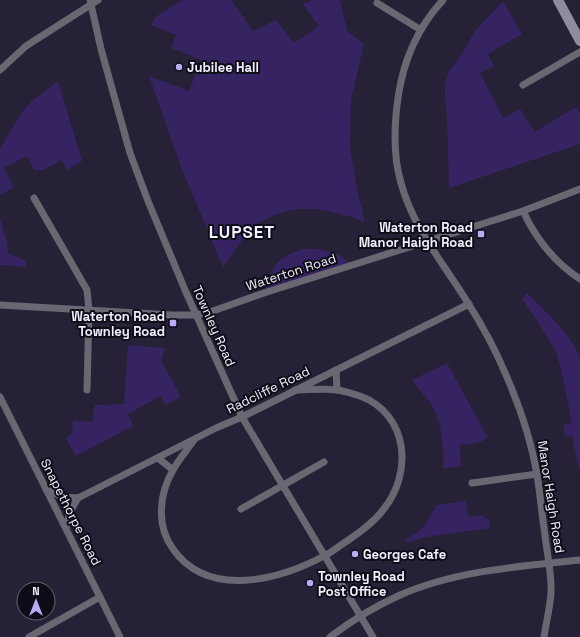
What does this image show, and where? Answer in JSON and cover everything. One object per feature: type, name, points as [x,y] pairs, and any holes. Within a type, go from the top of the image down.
[{"type":"main road","points":[[558,0],[580,40]]},
{"type":"street","points":[[0,70],[26,46],[89,2],[98,0]]},
{"type":"street","name":"Manor Haigh Road","points":[[443,0],[435,8],[421,30],[408,56],[400,83],[395,134],[397,165],[401,183],[414,218],[469,304],[496,353],[523,418],[537,474],[549,563],[551,593],[544,637]]},
{"type":"street","name":"Townley Road","points":[[89,2],[130,153],[148,201],[196,315],[242,417],[373,637]]},
{"type":"street","points":[[377,3],[421,30]]},
{"type":"street","points":[[522,85],[580,52]]},
{"type":"street","name":"Waterton Road","points":[[0,305],[172,315],[196,315],[210,312],[271,291],[523,211],[580,189]]},
{"type":"street","points":[[34,198],[87,290],[89,310],[87,390]]},
{"type":"street","points":[[523,211],[529,224],[543,246],[562,266],[580,279]]},
{"type":"street","name":"Radcliffe Road","points":[[78,498],[469,304]]},
{"type":"street","points":[[336,370],[337,390]]},
{"type":"street","points":[[194,440],[173,470],[164,491],[161,512],[162,528],[168,542],[178,557],[191,568],[205,576],[225,580],[246,581],[287,573],[325,556],[363,530],[384,509],[393,495],[403,468],[401,441],[396,427],[390,419],[382,410],[362,397],[337,390],[295,390]]},
{"type":"street","name":"Snapethorpe Road","points":[[0,397],[120,637]]},
{"type":"street","points":[[158,458],[173,470]]},
{"type":"street","points":[[241,509],[324,462]]},
{"type":"street","points":[[472,483],[537,474]]},
{"type":"street","points":[[46,489],[63,497],[78,498],[70,512],[66,528]]},
{"type":"street","points":[[330,637],[361,616],[399,595],[450,578],[482,572],[580,560]]},
{"type":"street","points":[[29,637],[100,597]]},
{"type":"shaded area","points":[[182,0],[231,0],[253,31],[276,20],[294,43],[319,26],[303,4],[312,0],[340,0],[347,31],[364,44],[351,99],[350,149],[365,222],[340,214],[316,209],[291,210],[279,213],[256,225],[242,240],[223,267],[181,167],[149,76],[189,91],[201,60],[171,48],[176,35],[151,25],[157,16]]},
{"type":"shaded area","points":[[503,1],[522,34],[488,54],[494,66],[480,73],[503,118],[520,109],[535,132],[576,107],[580,114],[580,144],[449,188],[445,84],[449,71],[462,54],[475,31]]},
{"type":"shaded area","points":[[58,81],[82,161],[67,170],[61,160],[44,170],[34,170],[27,156],[4,168],[14,188],[0,194],[0,149],[22,112],[32,101]]},
{"type":"shaded area","points":[[0,217],[7,241],[8,253],[26,261],[26,267],[0,265]]},
{"type":"shaded area","points":[[304,249],[324,250],[342,257],[353,265],[264,293],[266,284],[276,264],[287,255]]},
{"type":"shaded area","points":[[527,293],[570,339],[580,357],[580,466],[578,466],[572,435],[565,436],[563,425],[572,423],[556,351],[522,299]]},
{"type":"shaded area","points":[[128,345],[165,348],[161,360],[181,397],[166,405],[161,396],[128,414],[133,426],[76,456],[66,438],[72,434],[73,421],[92,422],[95,405],[124,404]]},
{"type":"shaded area","points":[[447,363],[488,438],[478,443],[460,445],[461,467],[443,468],[442,437],[436,414],[431,403],[412,380]]},
{"type":"shaded area","points":[[466,501],[468,517],[484,515],[485,519],[489,518],[490,528],[426,537],[407,543],[405,540],[417,533],[424,526],[436,505]]},
{"type":"place","name":"Jubilee Hall","points":[[179,67]]},
{"type":"place","name":"Waterton Road Manor Haigh Road","points":[[481,234]]},
{"type":"place","name":"Waterton Road Townley Road","points":[[173,323]]},
{"type":"place","name":"Georges Cafe","points":[[355,554]]},
{"type":"place","name":"Townley Road Post Office","points":[[310,583]]},
{"type":"district","name":"LUPSET","points":[[242,232]]}]
